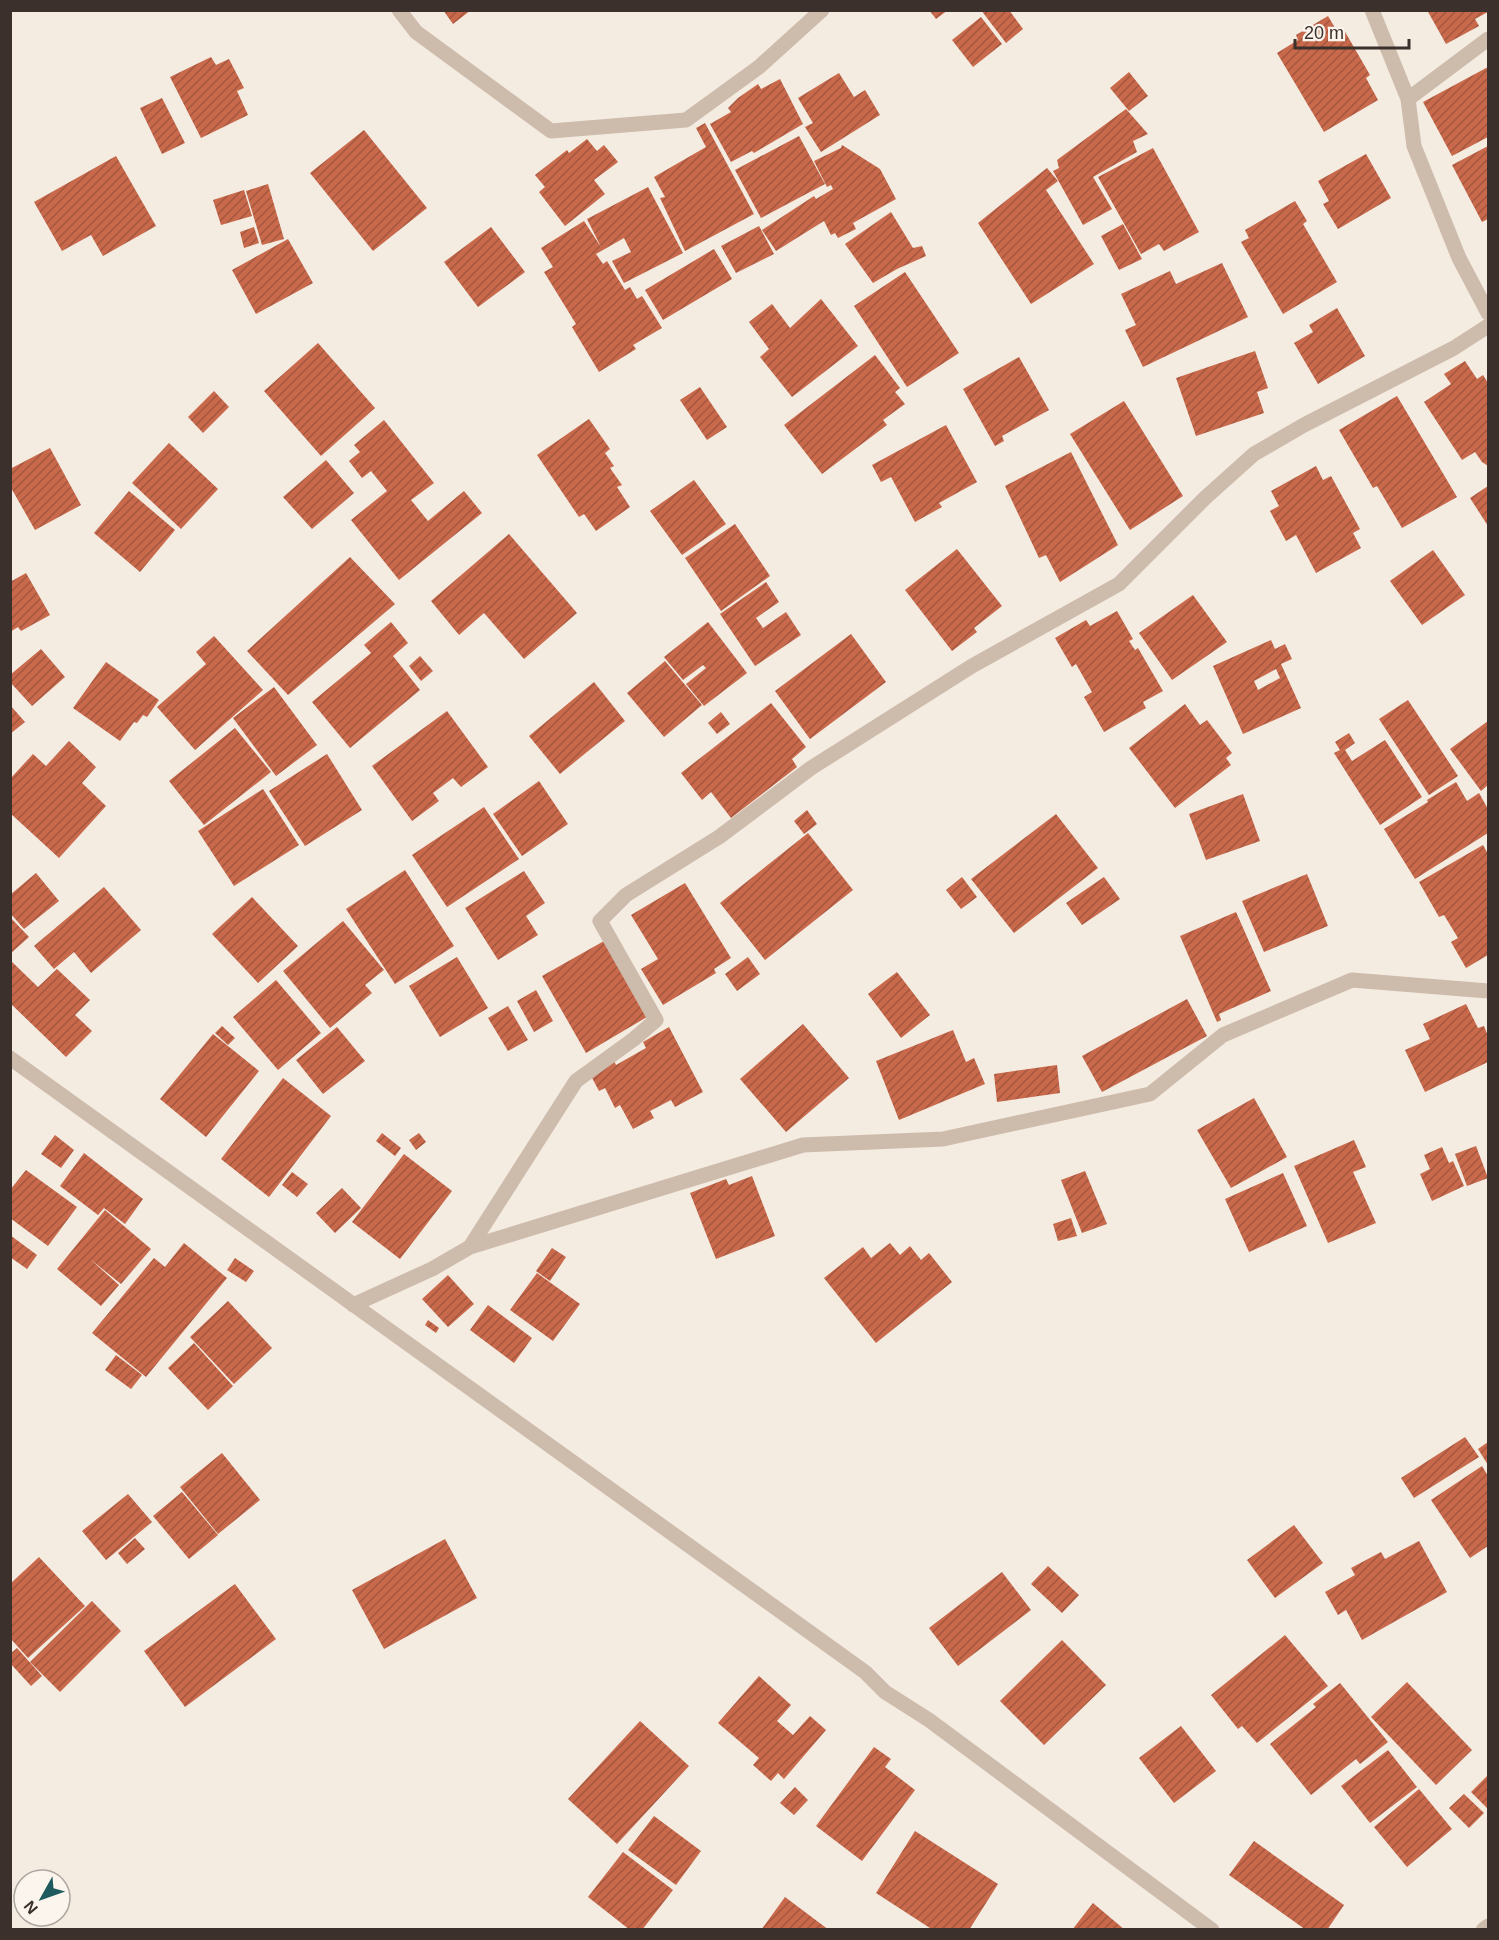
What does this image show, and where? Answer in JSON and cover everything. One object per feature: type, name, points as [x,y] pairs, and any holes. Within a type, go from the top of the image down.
[{"type":"street","points":[[399,10],[416,32],[551,131],[686,120],[759,67],[822,10]]},
{"type":"street","points":[[1372,10],[1408,99],[1414,146],[1459,258],[1488,313]]},
{"type":"street","points":[[1408,99],[1488,39]]},
{"type":"street","points":[[470,1246],[576,1081],[656,1020],[600,921],[626,895],[719,837],[810,768],[962,672],[1119,584],[1205,498],[1254,454],[1304,425],[1454,348],[1488,326]]},
{"type":"street","points":[[353,1305],[432,1269],[470,1246],[803,1145],[943,1139],[1150,1094],[1223,1035],[1352,980],[1488,992]]},
{"type":"street","points":[[10,1058],[865,1672],[885,1692],[929,1720],[1212,1929]]},
{"type":"street","points":[[1483,1929],[1488,1926]]},
{"type":"building","points":[[443,10],[471,10],[453,24]]},
{"type":"building","points":[[929,10],[948,10],[936,19]]},
{"type":"building","points":[[981,10],[1009,10],[1023,29],[1006,43]]},
{"type":"building","points":[[1427,10],[1488,10],[1488,12],[1475,19],[1479,26],[1446,44]]},
{"type":"building","points":[[1328,16],[1338,33],[1344,30],[1370,75],[1366,78],[1378,100],[1324,132],[1277,53],[1298,40],[1296,35]]},
{"type":"building","points":[[981,17],[1002,44],[973,67],[952,40]]},
{"type":"building","points":[[211,57],[216,65],[229,59],[244,88],[237,91],[248,115],[201,138],[170,77]]},
{"type":"building","points":[[1488,67],[1488,137],[1452,156],[1423,102]]},
{"type":"building","points":[[1129,72],[1148,96],[1129,111],[1110,88]]},
{"type":"building","points":[[839,73],[854,97],[865,90],[880,115],[821,152],[805,127],[813,123],[798,98]]},
{"type":"building","points":[[780,79],[803,124],[754,153],[752,151],[731,162],[710,124],[731,112],[728,108],[758,84],[761,89]]},
{"type":"building","points":[[162,98],[185,143],[162,154],[140,108]]},
{"type":"building","points":[[1126,109],[1148,134],[1133,141],[1137,152],[1093,177],[1112,209],[1083,225],[1053,171],[1059,168],[1057,160]]},
{"type":"building","points":[[705,123],[754,214],[685,251],[660,198],[665,197],[654,177],[706,147],[696,128]]},
{"type":"building","points":[[364,130],[427,208],[373,251],[310,173]]},
{"type":"building","points":[[799,136],[825,184],[761,218],[735,170]]},
{"type":"building","points":[[587,139],[597,151],[604,145],[618,162],[594,180],[605,194],[565,226],[539,192],[545,187],[535,175],[567,150],[569,153]]},
{"type":"building","points":[[842,145],[880,169],[896,199],[853,223],[856,229],[838,238],[835,233],[831,235],[824,221],[776,251],[762,230],[814,196],[816,199],[833,189],[831,185],[827,187],[814,161],[841,148]]},
{"type":"building","points":[[1488,146],[1488,219],[1482,222],[1452,165]]},
{"type":"building","points":[[1153,148],[1199,232],[1164,251],[1159,244],[1141,254],[1098,177]]},
{"type":"building","points":[[1366,154],[1391,198],[1338,229],[1323,204],[1329,201],[1318,181]]},
{"type":"building","points":[[116,156],[156,226],[103,256],[91,235],[62,251],[34,202]]},
{"type":"building","points":[[1047,168],[1058,181],[1046,190],[1094,264],[1031,304],[978,223]]},
{"type":"building","points":[[268,184],[284,239],[262,245],[246,191]]},
{"type":"building","points":[[648,187],[683,253],[624,283],[612,261],[631,252],[624,238],[596,254],[603,264],[607,261],[625,290],[630,287],[637,299],[642,296],[662,328],[633,345],[636,349],[599,372],[572,327],[576,324],[544,272],[553,267],[541,248],[584,221],[601,247],[587,219]]},
{"type":"building","points":[[244,190],[252,216],[221,225],[213,200]]},
{"type":"building","points":[[1295,201],[1307,221],[1303,224],[1337,282],[1283,314],[1241,242],[1249,238],[1245,230]]},
{"type":"building","points":[[891,212],[913,248],[922,246],[926,256],[873,283],[845,244]]},
{"type":"building","points":[[1123,224],[1142,259],[1119,270],[1101,236]]},
{"type":"building","points":[[759,226],[774,254],[736,273],[721,246]]},
{"type":"building","points":[[254,227],[259,243],[244,248],[240,232]]},
{"type":"building","points":[[491,227],[525,272],[478,307],[444,262]]},
{"type":"building","points":[[288,239],[313,283],[256,314],[232,270]]},
{"type":"building","points":[[714,249],[732,279],[663,320],[645,290]]},
{"type":"building","points":[[1222,263],[1248,317],[1143,367],[1125,330],[1136,325],[1121,294],[1170,271],[1176,284]]},
{"type":"building","points":[[905,272],[959,353],[907,387],[854,306]]},
{"type":"building","points":[[821,299],[858,346],[792,397],[760,357],[769,349],[749,322],[772,304],[790,328]]},
{"type":"building","points":[[1337,308],[1365,356],[1318,384],[1294,343],[1313,332],[1309,325]]},
{"type":"building","points":[[318,343],[375,408],[321,456],[264,391]]},
{"type":"building","points":[[1255,351],[1268,388],[1257,392],[1264,413],[1196,436],[1176,378]]},
{"type":"building","points":[[875,355],[900,388],[895,392],[905,404],[883,420],[887,425],[822,474],[784,425]]},
{"type":"building","points":[[1019,357],[1049,410],[1002,436],[1004,441],[995,446],[963,389]]},
{"type":"building","points":[[1465,361],[1477,379],[1483,375],[1488,383],[1488,466],[1475,452],[1462,460],[1424,402],[1451,384],[1444,374]]},
{"type":"building","points":[[700,387],[727,427],[707,440],[680,400]]},
{"type":"building","points":[[214,391],[229,407],[203,433],[188,417]]},
{"type":"building","points":[[1397,396],[1457,497],[1402,528],[1377,486],[1373,488],[1339,430]]},
{"type":"building","points":[[1124,401],[1183,496],[1130,530],[1070,434]]},
{"type":"building","points":[[589,419],[610,449],[605,453],[614,466],[610,468],[622,485],[617,487],[630,507],[596,531],[584,514],[579,517],[537,455]]},
{"type":"building","points":[[384,420],[434,483],[411,500],[428,521],[464,491],[482,513],[399,580],[351,520],[387,491],[371,471],[362,478],[349,461],[360,452],[354,445]]},
{"type":"building","points":[[946,425],[977,482],[939,503],[942,507],[915,522],[891,477],[881,482],[872,465]]},
{"type":"building","points":[[169,443],[218,489],[181,529],[132,483]]},
{"type":"building","points":[[50,448],[81,505],[35,530],[10,486],[10,469]]},
{"type":"building","points":[[1071,452],[1118,545],[1060,582],[1046,555],[1039,558],[1005,486]]},
{"type":"building","points":[[326,460],[354,493],[312,529],[283,497]]},
{"type":"building","points":[[1316,466],[1323,480],[1331,476],[1360,529],[1353,533],[1361,548],[1316,573],[1296,535],[1286,541],[1270,511],[1279,506],[1271,491]]},
{"type":"building","points":[[694,480],[726,524],[682,555],[650,511]]},
{"type":"building","points":[[1488,486],[1488,526],[1470,498]]},
{"type":"building","points":[[129,491],[175,530],[140,572],[94,533]]},
{"type":"building","points":[[735,524],[770,576],[721,611],[685,558]]},
{"type":"building","points":[[509,534],[577,613],[524,659],[484,613],[459,635],[431,601]]},
{"type":"building","points":[[957,549],[1002,606],[974,628],[977,632],[952,651],[905,590]]},
{"type":"building","points":[[1433,550],[1465,595],[1422,625],[1390,581]]},
{"type":"building","points":[[350,557],[395,604],[288,695],[247,651]]},
{"type":"building","points":[[26,573],[50,615],[21,631],[18,627],[10,632],[10,582]]},
{"type":"building","points":[[766,582],[779,602],[756,618],[763,628],[786,612],[801,635],[755,666],[720,614]]},
{"type":"building","points":[[1193,595],[1227,642],[1172,680],[1139,633]]},
{"type":"building","points":[[1117,611],[1133,639],[1129,641],[1135,650],[1138,648],[1163,691],[1143,702],[1146,708],[1104,732],[1084,697],[1092,692],[1076,664],[1072,667],[1055,638],[1086,620],[1090,626]]},
{"type":"building","points":[[391,622],[408,643],[393,656],[420,690],[350,748],[312,702],[371,653],[364,645]]},
{"type":"building","points":[[708,622],[747,673],[704,706],[686,684],[706,668],[703,665],[683,680],[664,657]]},
{"type":"building","points":[[851,634],[886,682],[810,739],[775,691]]},
{"type":"building","points":[[214,636],[263,690],[195,750],[157,707],[206,664],[196,652]]},
{"type":"building","points":[[1271,640],[1275,649],[1285,644],[1292,659],[1281,664],[1301,708],[1243,734],[1213,666]],"holes":[[[1276,669],[1280,678],[1258,690],[1254,681]]]},
{"type":"building","points":[[41,649],[65,677],[32,706],[10,682],[10,675]]},
{"type":"building","points":[[420,656],[433,671],[421,681],[409,666]]},
{"type":"building","points":[[665,661],[702,705],[664,737],[627,693]]},
{"type":"building","points":[[106,662],[159,700],[147,717],[143,715],[137,723],[134,722],[120,741],[73,708]]},
{"type":"building","points":[[594,682],[625,721],[560,774],[529,736]]},
{"type":"building","points":[[274,687],[317,745],[276,776],[233,718]]},
{"type":"building","points":[[1408,700],[1458,776],[1429,795],[1379,719]]},
{"type":"building","points":[[771,703],[806,747],[792,759],[797,767],[731,818],[711,792],[702,800],[681,773]]},
{"type":"building","points":[[1185,704],[1200,725],[1207,720],[1232,753],[1226,758],[1231,765],[1175,808],[1129,748]]},
{"type":"building","points":[[10,705],[25,722],[10,734]]},
{"type":"building","points":[[447,711],[488,767],[461,787],[453,778],[433,793],[439,801],[412,821],[372,766]]},
{"type":"building","points":[[721,712],[730,724],[717,734],[708,723]]},
{"type":"building","points":[[1488,721],[1488,785],[1481,791],[1450,749]]},
{"type":"building","points":[[235,728],[271,772],[204,825],[169,781]]},
{"type":"building","points":[[1349,733],[1355,743],[1345,750],[1352,761],[1385,740],[1422,797],[1380,825],[1334,753],[1340,750],[1335,742]]},
{"type":"building","points":[[69,741],[96,767],[82,783],[106,806],[59,858],[10,813],[10,779],[33,754],[46,766]]},
{"type":"building","points":[[327,754],[362,810],[305,846],[269,791]]},
{"type":"building","points":[[539,781],[568,824],[522,856],[493,814]]},
{"type":"building","points":[[1456,782],[1467,801],[1479,793],[1488,809],[1488,833],[1415,879],[1384,829]]},
{"type":"building","points":[[263,789],[299,845],[234,886],[198,831]]},
{"type":"building","points":[[1243,794],[1260,841],[1206,860],[1189,814]]},
{"type":"building","points":[[484,807],[519,859],[447,907],[412,855]]},
{"type":"building","points":[[807,810],[817,824],[804,834],[794,821]]},
{"type":"building","points":[[1056,814],[1098,868],[1014,933],[971,879]]},
{"type":"building","points":[[808,833],[853,890],[765,960],[720,903]]},
{"type":"building","points":[[1483,845],[1488,854],[1488,955],[1466,968],[1451,942],[1458,938],[1444,915],[1439,917],[1419,882]]},
{"type":"building","points":[[405,870],[454,946],[395,984],[346,909]]},
{"type":"building","points":[[524,871],[545,903],[526,916],[538,935],[498,960],[465,908]]},
{"type":"building","points":[[36,873],[59,901],[24,929],[10,913],[10,895]]},
{"type":"building","points":[[1307,874],[1328,926],[1264,952],[1242,901]]},
{"type":"building","points":[[962,877],[977,897],[961,909],[946,890]]},
{"type":"building","points":[[1104,877],[1120,899],[1082,925],[1066,903]]},
{"type":"building","points":[[685,883],[731,958],[714,969],[716,973],[663,1005],[641,969],[658,959],[631,915]]},
{"type":"building","points":[[104,887],[141,930],[91,973],[74,952],[54,969],[34,946]]},
{"type":"building","points":[[252,897],[298,946],[258,983],[212,934]]},
{"type":"building","points":[[1236,912],[1271,991],[1219,1014],[1221,1020],[1217,1022],[1180,936]]},
{"type":"building","points":[[10,917],[29,937],[10,954]]},
{"type":"building","points":[[343,921],[384,970],[365,985],[372,993],[330,1028],[283,971]]},
{"type":"building","points":[[604,941],[647,1017],[586,1053],[542,976]]},
{"type":"building","points":[[457,957],[488,1008],[440,1037],[409,986]]},
{"type":"building","points":[[748,957],[760,974],[737,991],[725,974]]},
{"type":"building","points":[[10,960],[38,987],[57,969],[90,1000],[75,1015],[92,1031],[66,1057],[10,1003]]},
{"type":"building","points":[[897,972],[930,1015],[901,1038],[868,994]]},
{"type":"building","points":[[276,980],[321,1033],[278,1070],[233,1017]]},
{"type":"building","points":[[536,990],[553,1021],[534,1032],[517,1001]]},
{"type":"building","points":[[1187,999],[1207,1036],[1102,1092],[1082,1056]]},
{"type":"building","points":[[1466,1004],[1478,1028],[1484,1026],[1488,1036],[1488,1062],[1425,1092],[1405,1050],[1430,1039],[1423,1024]]},
{"type":"building","points":[[508,1006],[528,1040],[508,1051],[488,1018]]},
{"type":"building","points":[[803,1024],[849,1078],[786,1132],[740,1079]]},
{"type":"building","points":[[222,1026],[235,1038],[228,1045],[215,1033]]},
{"type":"building","points":[[337,1027],[365,1061],[323,1094],[296,1060]]},
{"type":"building","points":[[669,1027],[703,1092],[675,1107],[671,1100],[650,1111],[654,1118],[633,1129],[620,1105],[615,1108],[605,1088],[599,1091],[590,1074],[614,1061],[616,1065],[646,1048],[643,1042]]},
{"type":"building","points":[[953,1030],[966,1062],[974,1058],[985,1084],[899,1120],[876,1061]]},
{"type":"building","points":[[213,1034],[259,1071],[206,1137],[160,1099]]},
{"type":"building","points":[[1057,1065],[1060,1093],[997,1102],[994,1074]]},
{"type":"building","points":[[283,1078],[331,1116],[269,1197],[221,1159]]},
{"type":"building","points":[[1254,1098],[1287,1157],[1231,1188],[1197,1130]]},
{"type":"building","points":[[382,1133],[401,1148],[395,1156],[376,1141]]},
{"type":"building","points":[[419,1133],[426,1142],[416,1150],[409,1140]]},
{"type":"building","points":[[55,1135],[74,1150],[61,1168],[41,1154]]},
{"type":"building","points":[[1354,1140],[1366,1167],[1353,1172],[1376,1223],[1328,1243],[1294,1166]]},
{"type":"building","points":[[1476,1146],[1488,1178],[1467,1186],[1455,1154]]},
{"type":"building","points":[[1442,1147],[1449,1163],[1453,1161],[1464,1186],[1432,1201],[1420,1174],[1430,1169],[1424,1155]]},
{"type":"building","points":[[84,1153],[143,1199],[125,1224],[104,1208],[98,1215],[60,1186]]},
{"type":"building","points":[[404,1154],[452,1191],[400,1259],[352,1222]]},
{"type":"building","points":[[26,1170],[77,1207],[48,1246],[10,1218],[10,1190]]},
{"type":"building","points":[[1085,1171],[1107,1224],[1082,1233],[1061,1180]]},
{"type":"building","points":[[292,1172],[308,1184],[297,1197],[282,1185]]},
{"type":"building","points":[[1283,1173],[1307,1226],[1249,1252],[1225,1199]]},
{"type":"building","points":[[752,1176],[775,1236],[716,1259],[690,1193],[726,1179],[729,1185]]},
{"type":"building","points":[[342,1188],[361,1208],[335,1233],[316,1213]]},
{"type":"building","points":[[105,1210],[151,1249],[121,1284],[90,1259],[119,1285],[101,1306],[57,1269]]},
{"type":"building","points":[[1071,1218],[1077,1236],[1058,1241],[1053,1224]]},
{"type":"building","points":[[10,1235],[37,1255],[27,1269],[10,1257]]},
{"type":"building","points":[[184,1243],[227,1278],[146,1377],[92,1333],[154,1258],[165,1267]]},
{"type":"building","points":[[890,1243],[900,1255],[910,1246],[921,1260],[929,1253],[952,1282],[876,1343],[824,1278],[863,1247],[871,1258]]},
{"type":"building","points":[[552,1248],[566,1257],[550,1281],[536,1271]]},
{"type":"building","points":[[235,1258],[254,1271],[246,1282],[227,1270]]},
{"type":"building","points":[[537,1273],[580,1304],[553,1341],[510,1310]]},
{"type":"building","points":[[448,1275],[474,1304],[448,1327],[422,1299]]},
{"type":"building","points":[[228,1301],[272,1348],[234,1384],[190,1337]]},
{"type":"building","points":[[488,1305],[532,1338],[514,1363],[470,1330]]},
{"type":"building","points":[[428,1320],[439,1328],[436,1333],[425,1325]]},
{"type":"building","points":[[194,1343],[233,1386],[208,1410],[168,1368]]},
{"type":"building","points":[[116,1355],[142,1375],[131,1389],[105,1370]]},
{"type":"building","points":[[1465,1437],[1479,1457],[1414,1498],[1401,1478]]},
{"type":"building","points":[[1488,1442],[1488,1465],[1478,1449]]},
{"type":"building","points":[[222,1453],[260,1500],[218,1534],[180,1487]]},
{"type":"building","points":[[1482,1466],[1488,1476],[1488,1546],[1470,1558],[1431,1500]]},
{"type":"building","points":[[182,1492],[218,1535],[189,1559],[153,1516]]},
{"type":"building","points":[[128,1494],[152,1522],[106,1560],[82,1531]]},
{"type":"building","points":[[1294,1525],[1323,1563],[1275,1598],[1247,1560]]},
{"type":"building","points":[[135,1538],[145,1549],[127,1564],[118,1553]]},
{"type":"building","points":[[445,1539],[477,1598],[384,1649],[352,1590]]},
{"type":"building","points":[[1419,1541],[1447,1592],[1362,1640],[1346,1610],[1338,1615],[1325,1592],[1355,1575],[1351,1568],[1381,1552],[1385,1559]]},
{"type":"building","points":[[39,1557],[85,1606],[28,1658],[10,1638],[10,1584]]},
{"type":"building","points":[[1048,1566],[1079,1595],[1062,1613],[1031,1584]]},
{"type":"building","points":[[1002,1572],[1031,1610],[958,1666],[929,1628]]},
{"type":"building","points":[[235,1584],[276,1639],[185,1707],[144,1651]]},
{"type":"building","points":[[92,1601],[121,1631],[60,1692],[30,1662]]},
{"type":"building","points":[[1285,1635],[1328,1686],[1257,1743],[1242,1726],[1238,1729],[1211,1695]]},
{"type":"building","points":[[1062,1640],[1106,1685],[1044,1745],[1000,1701]]},
{"type":"building","points":[[17,1648],[42,1676],[31,1686],[10,1663],[10,1654]]},
{"type":"building","points":[[759,1676],[791,1705],[777,1721],[793,1735],[810,1716],[826,1730],[784,1779],[778,1773],[771,1781],[753,1765],[759,1758],[718,1723]]},
{"type":"building","points":[[1407,1682],[1472,1750],[1436,1785],[1371,1717]]},
{"type":"building","points":[[1340,1683],[1388,1742],[1360,1764],[1356,1759],[1311,1795],[1270,1744],[1316,1707],[1313,1704]]},
{"type":"building","points":[[640,1721],[689,1766],[617,1844],[568,1799]]},
{"type":"building","points":[[1181,1726],[1216,1771],[1174,1803],[1139,1758]]},
{"type":"building","points":[[874,1747],[891,1759],[885,1767],[915,1790],[862,1861],[816,1826]]},
{"type":"building","points":[[1388,1750],[1417,1787],[1370,1823],[1341,1786]]},
{"type":"building","points":[[1488,1775],[1488,1809],[1471,1792]]},
{"type":"building","points":[[795,1787],[808,1800],[794,1815],[780,1803]]},
{"type":"building","points":[[1419,1789],[1452,1829],[1407,1867],[1374,1827]]},
{"type":"building","points":[[1464,1794],[1484,1813],[1469,1828],[1449,1808]]},
{"type":"building","points":[[654,1816],[701,1851],[676,1885],[628,1850]]},
{"type":"building","points":[[915,1831],[998,1884],[969,1930],[933,1930],[876,1893]]},
{"type":"building","points":[[1254,1841],[1344,1905],[1327,1930],[1306,1930],[1229,1875]]},
{"type":"building","points":[[623,1852],[673,1890],[642,1930],[630,1930],[588,1897]]},
{"type":"building","points":[[785,1897],[829,1930],[761,1930]]},
{"type":"building","points":[[1093,1903],[1125,1930],[1072,1930]]}]
